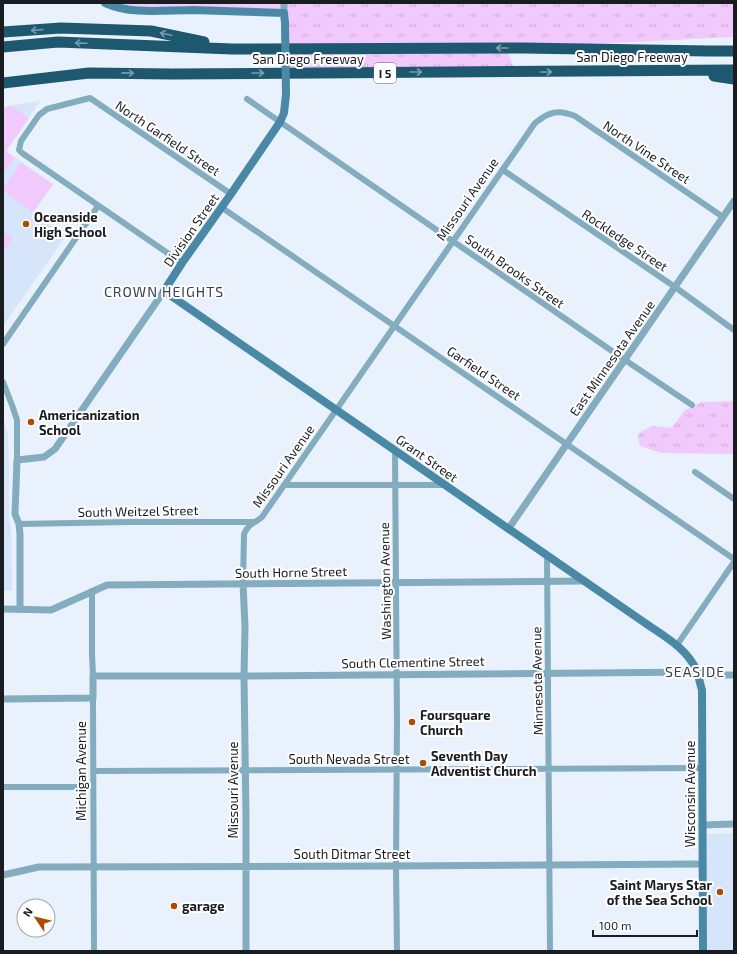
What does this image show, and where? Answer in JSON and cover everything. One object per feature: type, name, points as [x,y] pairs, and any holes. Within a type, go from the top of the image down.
[{"type":"highway","points":[[3,32],[60,28],[150,31],[232,48]]},
{"type":"highway","name":"San Diego Freeway","points":[[3,47],[58,42],[232,48],[734,50]]},
{"type":"highway","points":[[709,51],[734,47]]},
{"type":"highway","name":"San Diego Freeway","points":[[3,83],[89,73],[172,74],[734,70]]},
{"type":"highway","points":[[680,71],[734,79]]},
{"type":"highway","points":[[3,91],[54,76]]},
{"type":"main road","points":[[105,3],[132,10],[284,13]]},
{"type":"main road","name":"Division Street","points":[[164,291],[280,122],[284,113],[286,94],[286,60],[284,13]]},
{"type":"main road","name":"Grant Street","points":[[164,291],[677,645]]},
{"type":"main road","name":"Wisconsin Avenue","points":[[677,645],[688,656],[697,672],[702,690],[703,951]]},
{"type":"street","points":[[284,3],[284,13]]},
{"type":"street","name":"North Garfield Street","points":[[98,206],[18,150],[21,142],[39,114],[47,109],[90,98],[231,194]]},
{"type":"street","name":"South Brooks Street","points":[[247,99],[692,406]]},
{"type":"street","name":"Missouri Avenue","points":[[246,951],[245,626],[243,584],[244,534],[246,528],[257,522],[262,516],[503,170],[534,123],[555,112]]},
{"type":"street","name":"North Vine Street","points":[[555,112],[575,116],[723,217]]},
{"type":"street","name":"Rockledge Street","points":[[503,170],[675,287],[734,330]]},
{"type":"street","name":"East Minnesota Avenue","points":[[509,528],[734,201]]},
{"type":"street","points":[[3,344],[98,206],[182,263]]},
{"type":"street","name":"Garfield Street","points":[[221,207],[734,558]]},
{"type":"street","name":"Division Street","points":[[17,460],[44,457],[55,449],[164,291]]},
{"type":"street","points":[[3,382],[17,420],[15,514],[19,524],[20,534],[20,609]]},
{"type":"street","name":"Washington Avenue","points":[[395,450],[398,769],[396,866],[398,951]]},
{"type":"street","points":[[695,472],[734,499]]},
{"type":"street","points":[[284,485],[445,485]]},
{"type":"street","name":"South Weitzel Street","points":[[19,524],[257,522]]},
{"type":"street","name":"Minnesota Avenue","points":[[547,555],[550,951]]},
{"type":"street","points":[[677,645],[734,562]]},
{"type":"street","name":"South Horne Street","points":[[3,609],[51,610],[108,585],[585,581]]},
{"type":"street","name":"Michigan Avenue","points":[[92,591],[94,951]]},
{"type":"street","name":"South Clementine Street","points":[[93,676],[697,672],[708,675],[734,675]]},
{"type":"street","points":[[3,699],[93,698]]},
{"type":"street","name":"South Nevada Street","points":[[93,771],[702,768]]},
{"type":"street","points":[[3,787],[93,787]]},
{"type":"street","points":[[702,824],[734,824]]},
{"type":"street","name":"South Ditmar Street","points":[[3,875],[39,867],[94,866],[702,864]]},
{"type":"shaded area","name":"Oceanside High School","points":[[40,101],[6,151],[53,184],[33,213],[66,236],[3,326],[3,107]]},
{"type":"shaded area","points":[[3,417],[8,435],[12,591],[3,591]]},
{"type":"shaded area","name":"Saint Marys Star of the Sea School","points":[[734,833],[734,951],[707,951],[706,834]]},
{"type":"green space","points":[[110,3],[287,3],[280,15],[147,10]]},
{"type":"green space","points":[[287,3],[734,3],[734,37],[508,48],[509,56],[517,75],[287,74]]},
{"type":"green space","points":[[11,106],[29,118],[6,151],[15,158],[3,174],[3,108]]},
{"type":"green space","points":[[21,163],[53,184],[33,212],[3,191]]},
{"type":"green space","points":[[3,231],[12,238],[3,252]]},
{"type":"green space","points":[[734,401],[734,454],[662,453],[640,446],[638,437],[639,433],[652,426],[672,428],[684,411],[702,402]]},
{"type":"place","name":"Oceanside High School","points":[[26,224]]},
{"type":"place","name":"Americanization School","points":[[31,422]]},
{"type":"place","name":"Foursquare Church","points":[[412,722]]},
{"type":"place","name":"Seventh Day Adventist Church","points":[[423,763]]},
{"type":"place","name":"Saint Marys Star of the Sea School","points":[[720,892]]},
{"type":"place","name":"garage","points":[[174,906]]},
{"type":"district","name":"CROWN HEIGHTS","points":[[164,291]]},
{"type":"district","name":"SEASIDE","points":[[695,671]]}]
